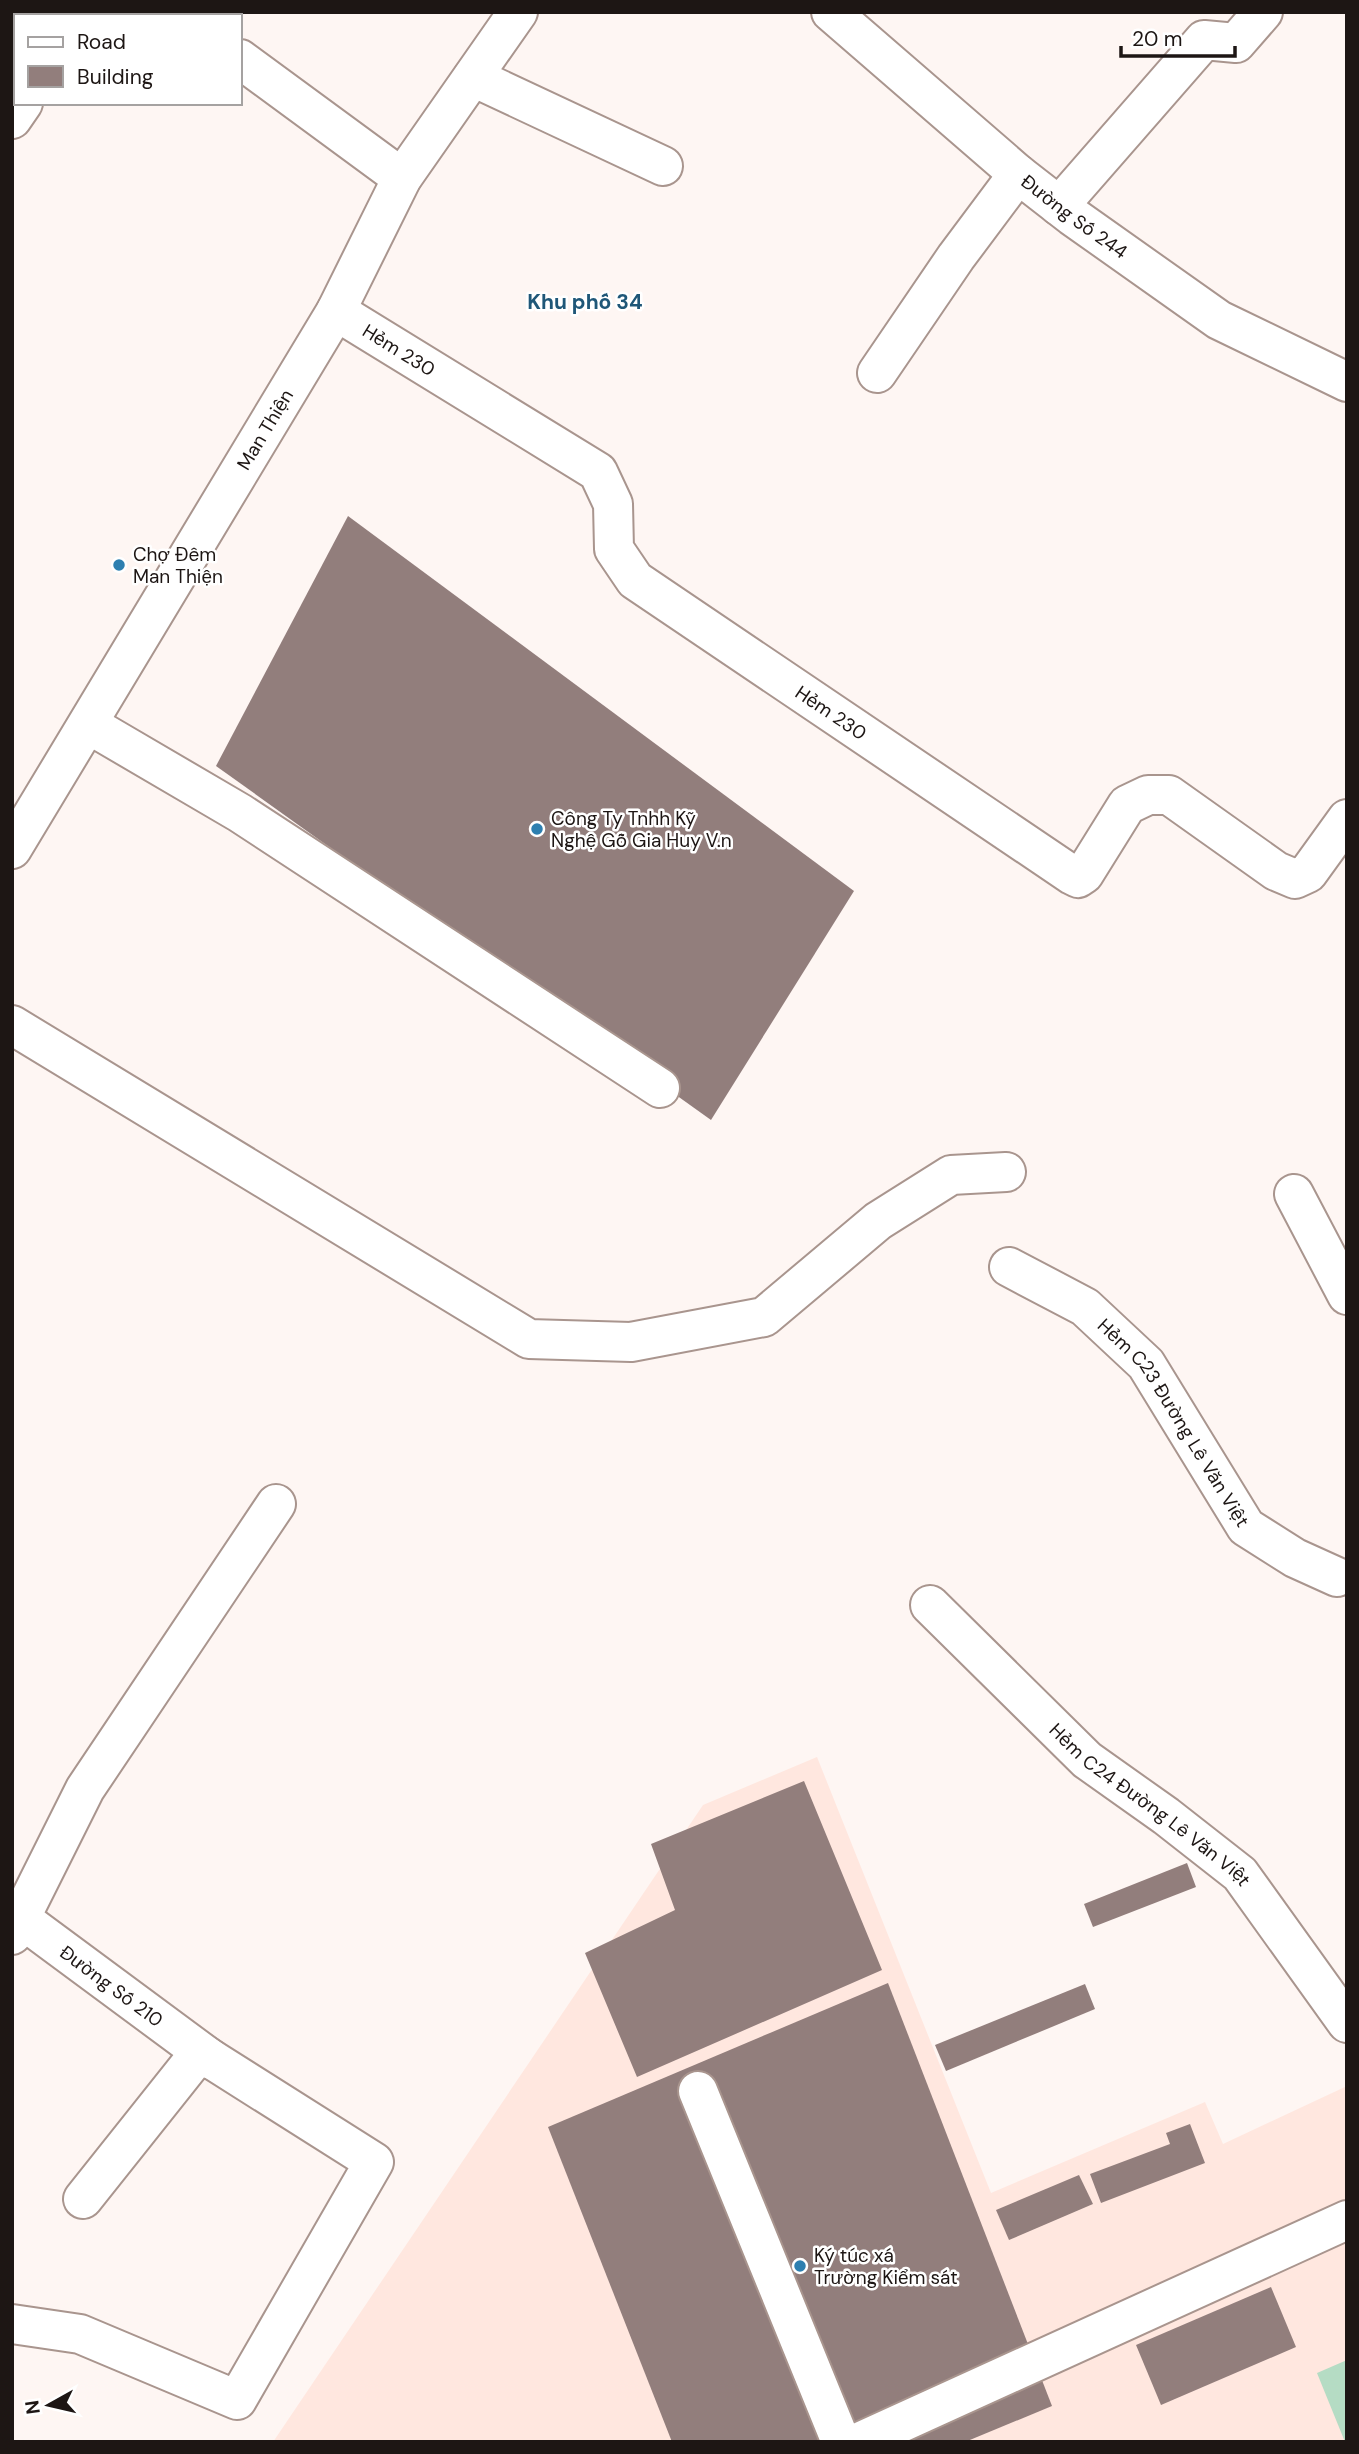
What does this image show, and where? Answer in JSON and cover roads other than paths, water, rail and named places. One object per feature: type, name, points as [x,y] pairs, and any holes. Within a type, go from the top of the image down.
[{"type":"street","name":"Man Thiện","points":[[12,849],[336,311],[402,178],[518,12]]},
{"type":"street","points":[[1059,206],[1204,40],[1236,43],[1263,12]]},
{"type":"street","name":"Đường Số 244","points":[[847,17],[1018,174],[1059,206],[1219,320],[1347,382]]},
{"type":"street","points":[[242,60],[402,178]]},
{"type":"street","points":[[473,76],[663,166]]},
{"type":"street","points":[[877,373],[956,257],[1018,174]]},
{"type":"street","name":"Hẻm 230","points":[[336,311],[598,472],[613,504],[614,549],[635,580],[1072,876],[1078,878],[1084,874],[1128,805],[1148,795],[1169,796],[1276,872],[1295,880],[1308,873],[1347,819]]},
{"type":"street","points":[[88,724],[240,813],[660,1088]]},
{"type":"street","points":[[12,1025],[529,1339],[631,1342],[764,1317],[878,1221],[951,1175],[1006,1172]]},
{"type":"street","points":[[1294,1194],[1347,1296]]},
{"type":"street","name":"Hẻm C23 Đường Lê Văn Việt","points":[[1009,1267],[1085,1307],[1146,1364],[1246,1527],[1295,1559],[1344,1580]]},
{"type":"street","points":[[15,1922],[85,1789],[276,1504]]},
{"type":"street","name":"Hẻm C24 Đường Lê Văn Việt","points":[[930,1605],[1087,1760],[1166,1816],[1240,1874],[1347,2023]]},
{"type":"street","name":"Đường Số 210","points":[[12,2324],[80,2334],[237,2400],[374,2162],[212,2060],[15,1922]]},
{"type":"street","points":[[83,2199],[200,2052],[212,2060]]},
{"type":"street","points":[[698,2091],[841,2442]]},
{"type":"street","points":[[859,2442],[1347,2220]]},
{"type":"place","name":"Chợ Đêm Man Thiện","points":[[119,565]]},
{"type":"place","name":"Công Ty Tnhh Kỹ Nghệ Gỗ Gia Huy V.n","points":[[537,829]]},
{"type":"place","name":"Ký túc xá Trường Kiểm sát","points":[[800,2266]]},
{"type":"district","name":"Khu phố 34","points":[[585,302]]}]
